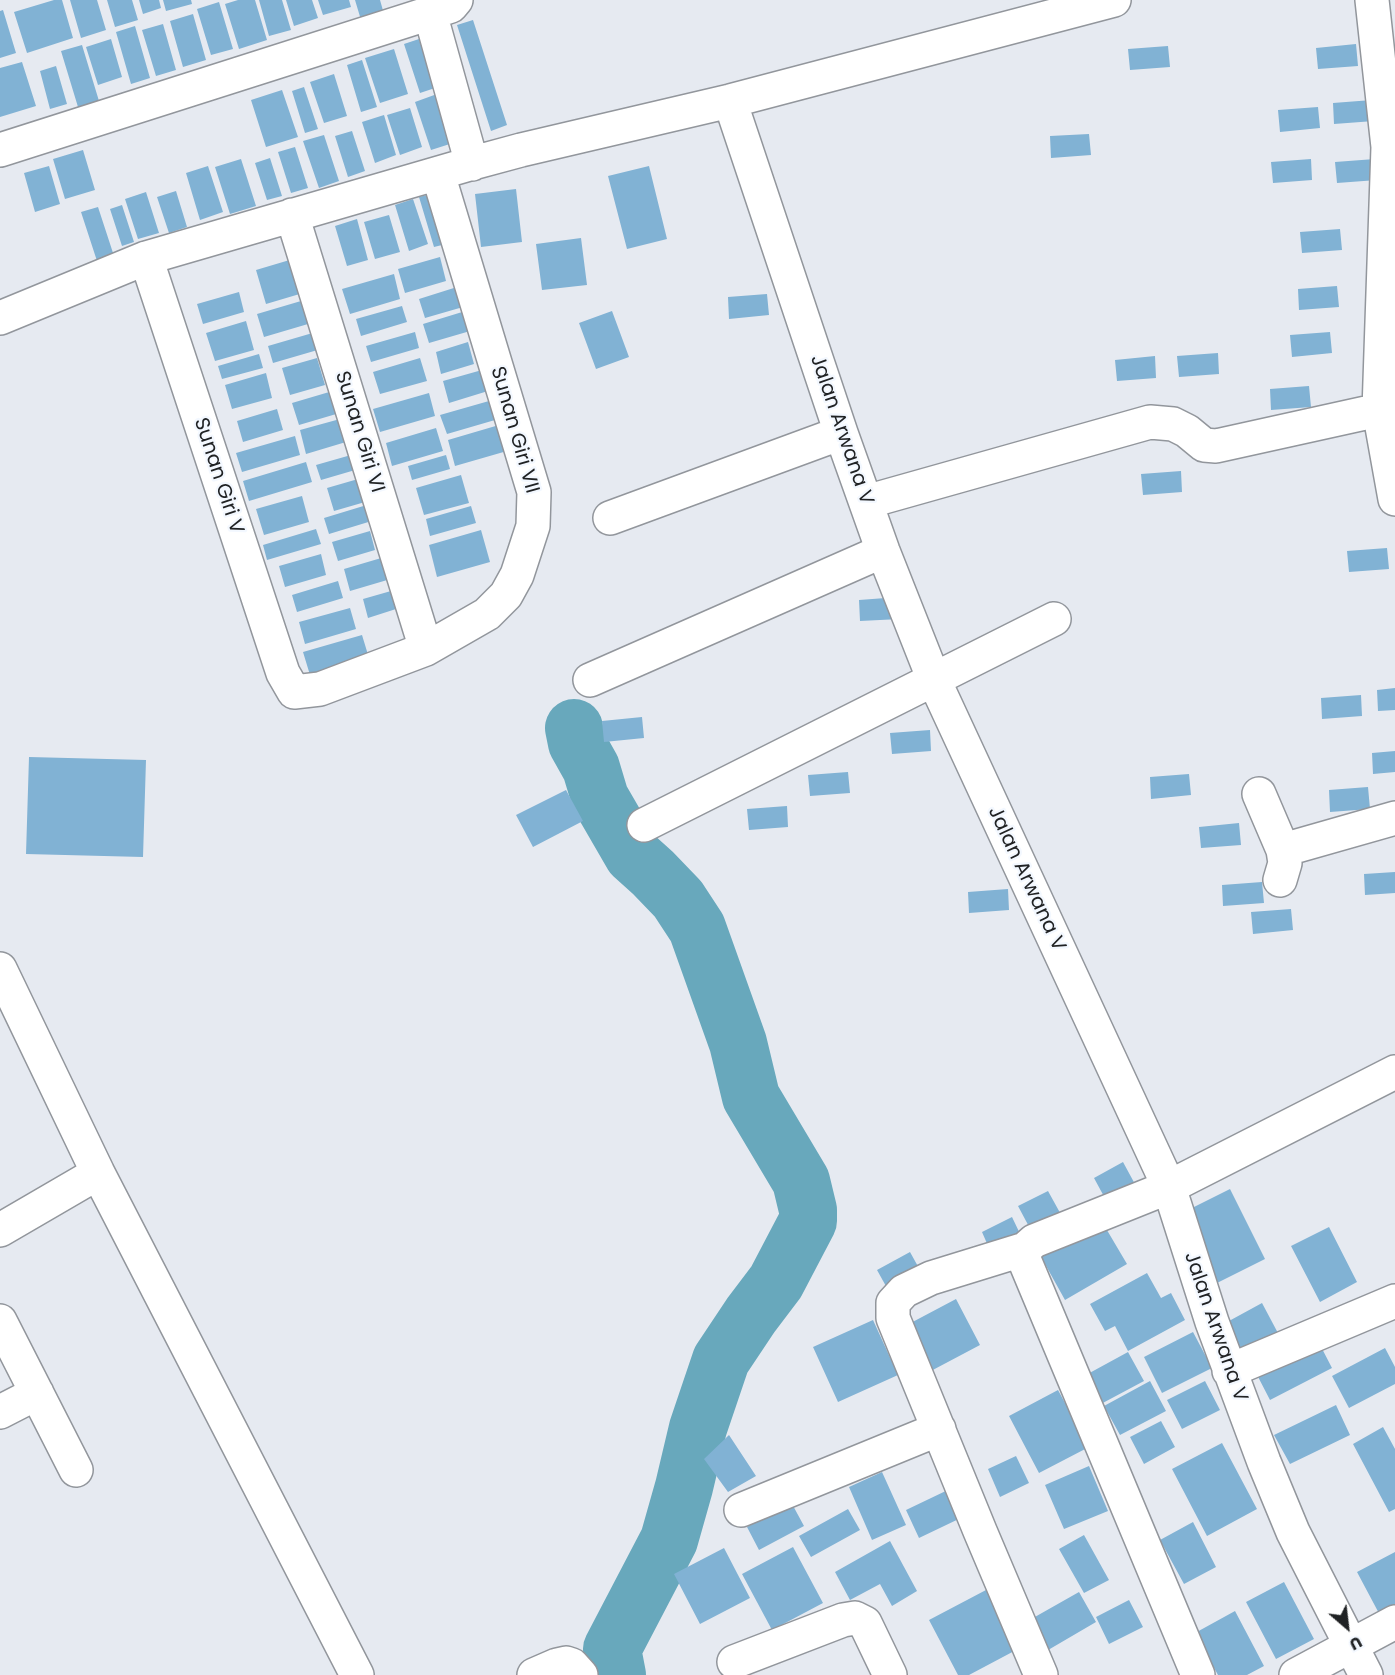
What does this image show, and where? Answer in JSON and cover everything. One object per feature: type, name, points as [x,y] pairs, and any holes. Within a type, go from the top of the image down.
[{"type":"street","points":[[2,309],[146,258],[521,150],[730,101],[1114,0]]},
{"type":"street","points":[[1372,0],[1388,147],[1379,410],[1395,499]]},
{"type":"street","points":[[0,150],[443,7],[472,164]]},
{"type":"street","name":"Jalan Arwana V","points":[[730,101],[841,433],[883,551],[934,680],[1168,1187],[1229,1371],[1293,1532],[1366,1675]]},
{"type":"street","name":"Sunan Giri VII","points":[[294,692],[320,689],[426,649],[487,614],[506,595],[518,574],[533,526],[534,492],[438,174]]},
{"type":"street","name":"Sunan Giri VI","points":[[292,215],[426,649]]},
{"type":"street","name":"Sunan Giri V","points":[[146,258],[283,673],[294,692]]},
{"type":"street","points":[[866,502],[1150,422],[1173,424],[1187,431],[1204,445],[1216,446],[1379,410]]},
{"type":"street","points":[[610,518],[841,433]]},
{"type":"street","points":[[590,680],[883,551]]},
{"type":"street","points":[[644,825],[1054,619]]},
{"type":"street","points":[[1259,794],[1282,865],[1395,818]]},
{"type":"street","points":[[0,969],[98,1173],[357,1675]]},
{"type":"street","points":[[1041,1675],[893,1318],[893,1303],[904,1291],[931,1278],[1025,1249],[1034,1241],[1168,1187],[1395,1072]]},
{"type":"street","points":[[0,1230],[98,1173]]},
{"type":"street","points":[[1025,1249],[1024,1258],[1198,1675]]},
{"type":"street","points":[[1229,1371],[1395,1301]]},
{"type":"street","points":[[0,1321],[76,1470]]},
{"type":"street","points":[[0,1412],[37,1393]]},
{"type":"street","points":[[741,1510],[939,1429]]},
{"type":"street","points":[[734,1662],[843,1620],[855,1618],[865,1623],[890,1675]]},
{"type":"street","points":[[1296,1675],[1395,1622]]},
{"type":"street","points":[[534,1675],[566,1663],[572,1665],[580,1675]]},
{"type":"building","points":[[54,0],[62,0],[73,38],[27,53],[14,12]]},
{"type":"building","points":[[70,0],[97,0],[106,30],[81,38]]},
{"type":"building","points":[[107,0],[132,0],[138,20],[115,27]]},
{"type":"building","points":[[139,0],[159,0],[161,8],[143,14]]},
{"type":"building","points":[[163,0],[191,0],[192,4],[166,11]]},
{"type":"building","points":[[238,0],[255,0],[267,40],[239,49],[225,4]]},
{"type":"building","points":[[259,0],[282,0],[291,30],[269,36]]},
{"type":"building","points":[[286,0],[312,0],[318,18],[294,26]]},
{"type":"building","points":[[318,0],[349,0],[351,7],[323,15]]},
{"type":"building","points":[[355,0],[380,0],[384,14],[361,20]]},
{"type":"building","points":[[219,2],[233,49],[211,55],[197,9]]},
{"type":"building","points":[[3,10],[16,53],[0,58],[0,11]]},
{"type":"building","points":[[193,14],[206,60],[183,67],[170,21]]},
{"type":"building","points":[[473,20],[507,125],[491,131],[457,25]]},
{"type":"building","points":[[163,24],[176,70],[156,76],[142,30]]},
{"type":"building","points":[[135,26],[150,78],[131,84],[116,32]]},
{"type":"building","points":[[111,39],[122,77],[98,85],[86,47]]},
{"type":"building","points":[[419,39],[435,88],[420,93],[404,44]]},
{"type":"building","points":[[1356,44],[1358,66],[1318,69],[1316,48]]},
{"type":"building","points":[[82,45],[99,101],[78,107],[61,51]]},
{"type":"building","points":[[1168,46],[1170,67],[1130,70],[1128,49]]},
{"type":"building","points":[[394,49],[408,94],[380,103],[365,58]]},
{"type":"building","points":[[362,60],[377,107],[361,112],[347,65]]},
{"type":"building","points":[[22,62],[36,106],[0,117],[0,68]]},
{"type":"building","points":[[56,66],[67,104],[50,109],[40,71]]},
{"type":"building","points":[[334,74],[347,116],[324,123],[310,82]]},
{"type":"building","points":[[304,87],[318,129],[305,133],[292,91]]},
{"type":"building","points":[[282,90],[298,137],[266,147],[251,100]]},
{"type":"building","points":[[437,94],[453,143],[431,150],[415,102]]},
{"type":"building","points":[[1372,100],[1374,121],[1334,124],[1333,103]]},
{"type":"building","points":[[1318,107],[1320,128],[1280,132],[1278,110]]},
{"type":"building","points":[[410,108],[422,147],[400,155],[387,115]]},
{"type":"building","points":[[384,115],[396,155],[375,163],[362,122]]},
{"type":"building","points":[[352,131],[365,171],[348,177],[335,136]]},
{"type":"building","points":[[1089,134],[1091,155],[1051,158],[1050,136]]},
{"type":"building","points":[[324,135],[339,181],[319,188],[303,141]]},
{"type":"building","points":[[295,147],[308,188],[291,193],[278,152]]},
{"type":"building","points":[[83,150],[95,190],[65,199],[53,159]]},
{"type":"building","points":[[270,158],[282,196],[267,200],[255,163]]},
{"type":"building","points":[[241,159],[256,206],[230,214],[215,167]]},
{"type":"building","points":[[1311,159],[1312,180],[1273,183],[1271,162]]},
{"type":"building","points":[[1375,159],[1377,180],[1337,183],[1335,162]]},
{"type":"building","points":[[49,166],[60,204],[35,212],[24,173]]},
{"type":"building","points":[[208,166],[223,212],[200,220],[186,173]]},
{"type":"building","points":[[649,166],[667,239],[627,249],[608,176]]},
{"type":"building","points":[[516,189],[522,242],[481,247],[475,194]]},
{"type":"building","points":[[176,191],[187,227],[169,233],[157,197]]},
{"type":"building","points":[[146,192],[159,233],[138,239],[125,199]]},
{"type":"building","points":[[435,193],[450,243],[434,247],[419,197]]},
{"type":"building","points":[[413,199],[428,244],[409,251],[395,205]]},
{"type":"building","points":[[122,205],[134,242],[122,246],[110,209]]},
{"type":"building","points":[[98,207],[114,256],[97,261],[81,212]]},
{"type":"building","points":[[389,215],[400,252],[375,259],[364,222]]},
{"type":"building","points":[[357,219],[368,260],[347,266],[335,226]]},
{"type":"building","points":[[1340,229],[1342,250],[1302,253],[1300,232]]},
{"type":"building","points":[[581,238],[587,285],[542,290],[536,244]]},
{"type":"building","points":[[440,257],[446,281],[405,293],[398,269]]},
{"type":"building","points":[[293,259],[303,293],[266,304],[256,270]]},
{"type":"building","points":[[394,274],[400,299],[350,314],[342,289]]},
{"type":"building","points":[[1337,286],[1339,307],[1299,310],[1298,289]]},
{"type":"building","points":[[457,287],[463,307],[425,318],[419,299]]},
{"type":"building","points":[[239,292],[244,312],[203,324],[197,304]]},
{"type":"building","points":[[767,294],[769,315],[729,319],[728,297]]},
{"type":"building","points":[[301,301],[308,324],[264,337],[257,314]]},
{"type":"building","points":[[402,306],[407,322],[361,336],[356,319]]},
{"type":"building","points":[[472,309],[477,329],[429,343],[423,324]]},
{"type":"building","points":[[612,311],[629,357],[596,369],[579,323]]},
{"type":"building","points":[[246,321],[254,350],[215,361],[206,333]]},
{"type":"building","points":[[316,332],[321,349],[273,363],[268,346]]},
{"type":"building","points":[[415,332],[419,348],[371,362],[366,346]]},
{"type":"building","points":[[1330,332],[1332,353],[1292,357],[1290,335]]},
{"type":"building","points":[[468,342],[474,364],[441,374],[436,352]]},
{"type":"building","points":[[1218,353],[1219,374],[1179,377],[1177,356]]},
{"type":"building","points":[[259,354],[263,368],[222,379],[218,366]]},
{"type":"building","points":[[1155,356],[1156,378],[1117,381],[1115,360]]},
{"type":"building","points":[[317,358],[325,385],[290,395],[282,368]]},
{"type":"building","points":[[420,358],[427,381],[380,394],[373,372]]},
{"type":"building","points":[[482,370],[488,391],[449,403],[443,381]]},
{"type":"building","points":[[266,373],[272,398],[232,409],[225,385]]},
{"type":"building","points":[[1309,386],[1311,407],[1271,410],[1270,389]]},
{"type":"building","points":[[336,390],[343,412],[299,425],[292,403]]},
{"type":"building","points":[[429,393],[435,416],[380,432],[373,409]]},
{"type":"building","points":[[489,401],[495,420],[447,434],[440,415]]},
{"type":"building","points":[[277,409],[283,430],[243,442],[237,421]]},
{"type":"building","points":[[340,419],[346,442],[306,454],[300,430]]},
{"type":"building","points":[[499,425],[507,451],[455,466],[448,440]]},
{"type":"building","points":[[436,428],[443,451],[392,466],[386,443]]},
{"type":"building","points":[[295,436],[300,455],[242,472],[236,453]]},
{"type":"building","points":[[358,453],[362,468],[321,480],[316,465]]},
{"type":"building","points":[[446,455],[450,469],[412,480],[408,466]]},
{"type":"building","points":[[306,462],[312,482],[249,501],[243,481]]},
{"type":"building","points":[[1181,471],[1182,492],[1143,495],[1141,474]]},
{"type":"building","points":[[461,475],[469,503],[424,515],[416,488]]},
{"type":"building","points":[[365,477],[372,500],[334,511],[327,488]]},
{"type":"building","points":[[302,496],[309,522],[264,535],[256,509]]},
{"type":"building","points":[[370,504],[375,520],[329,534],[324,518]]},
{"type":"building","points":[[471,506],[476,523],[430,536],[426,519]]},
{"type":"building","points":[[316,529],[321,544],[267,560],[263,545]]},
{"type":"building","points":[[481,530],[490,562],[437,577],[429,545]]},
{"type":"building","points":[[370,531],[375,550],[338,561],[332,542]]},
{"type":"building","points":[[1387,548],[1389,569],[1349,572],[1347,551]]},
{"type":"building","points":[[321,554],[326,575],[285,587],[279,566]]},
{"type":"building","points":[[388,556],[394,578],[350,591],[344,569]]},
{"type":"building","points":[[338,581],[343,598],[297,612],[292,595]]},
{"type":"building","points":[[391,591],[396,609],[368,618],[363,599]]},
{"type":"building","points":[[899,597],[900,619],[860,621],[859,600]]},
{"type":"building","points":[[350,608],[356,629],[305,644],[299,622]]},
{"type":"building","points":[[362,635],[369,658],[310,675],[303,652]]},
{"type":"building","points":[[1395,688],[1395,710],[1378,711],[1377,690]]},
{"type":"building","points":[[1361,695],[1362,716],[1322,719],[1321,698]]},
{"type":"building","points":[[642,717],[644,738],[604,742],[602,721]]},
{"type":"building","points":[[930,730],[931,751],[892,754],[890,733]]},
{"type":"building","points":[[1395,751],[1395,772],[1373,774],[1372,753]]},
{"type":"building","points":[[29,757],[146,760],[143,857],[26,854]]},
{"type":"building","points":[[848,772],[850,793],[810,796],[808,775]]},
{"type":"building","points":[[1189,774],[1191,795],[1151,799],[1150,777]]},
{"type":"building","points":[[1368,787],[1370,809],[1330,812],[1329,790]]},
{"type":"building","points":[[566,790],[583,821],[533,847],[516,815]]},
{"type":"building","points":[[787,806],[788,827],[749,830],[747,809]]},
{"type":"building","points":[[1239,823],[1241,845],[1201,848],[1199,827]]},
{"type":"building","points":[[1395,872],[1395,893],[1365,895],[1364,874]]},
{"type":"building","points":[[1262,882],[1264,903],[1223,906],[1222,885]]},
{"type":"building","points":[[1008,889],[1009,910],[969,913],[968,892]]},
{"type":"building","points":[[1291,909],[1293,930],[1253,934],[1251,912]]},
{"type":"building","points":[[1123,1162],[1136,1186],[1107,1202],[1094,1178]]},
{"type":"building","points":[[1230,1189],[1265,1259],[1217,1283],[1182,1213]]},
{"type":"building","points":[[1048,1191],[1064,1220],[1034,1236],[1018,1206]]},
{"type":"building","points":[[1012,1217],[1023,1240],[992,1255],[982,1232]]},
{"type":"building","points":[[1101,1220],[1127,1264],[1065,1300],[1040,1255]]},
{"type":"building","points":[[1329,1227],[1357,1282],[1320,1302],[1291,1246]]},
{"type":"building","points":[[910,1252],[925,1279],[892,1297],[877,1270]]},
{"type":"building","points":[[1147,1273],[1161,1298],[1171,1293],[1185,1320],[1128,1351],[1115,1326],[1105,1331],[1090,1304]]},
{"type":"building","points":[[956,1299],[980,1345],[929,1372],[905,1326]]},
{"type":"building","points":[[1262,1303],[1279,1335],[1236,1359],[1218,1327]]},
{"type":"building","points":[[873,1320],[898,1375],[838,1402],[813,1347]]},
{"type":"building","points":[[1193,1332],[1212,1368],[1162,1393],[1144,1357]]},
{"type":"building","points":[[1317,1339],[1332,1368],[1270,1400],[1255,1371]]},
{"type":"building","points":[[1385,1348],[1395,1367],[1395,1384],[1349,1408],[1332,1376]]},
{"type":"building","points":[[1128,1352],[1144,1381],[1099,1405],[1084,1376]]},
{"type":"building","points":[[1150,1381],[1166,1411],[1120,1435],[1104,1406]]},
{"type":"building","points":[[1205,1381],[1220,1410],[1182,1429],[1167,1400]]},
{"type":"building","points":[[1058,1390],[1089,1447],[1039,1473],[1009,1416]]},
{"type":"building","points":[[1336,1405],[1350,1435],[1290,1464],[1274,1435]]},
{"type":"building","points":[[1161,1421],[1175,1447],[1144,1464],[1130,1437]]},
{"type":"building","points":[[1383,1427],[1395,1449],[1395,1509],[1389,1512],[1353,1444]]},
{"type":"building","points":[[729,1435],[756,1476],[728,1492],[704,1459]]},
{"type":"building","points":[[1222,1443],[1257,1509],[1207,1536],[1172,1469]]},
{"type":"building","points":[[1016,1456],[1029,1483],[1000,1497],[988,1469]]},
{"type":"building","points":[[1089,1466],[1108,1511],[1064,1529],[1045,1485]]},
{"type":"building","points":[[882,1472],[906,1525],[872,1540],[849,1487]]},
{"type":"building","points":[[952,1488],[965,1516],[919,1538],[906,1510]]},
{"type":"building","points":[[791,1502],[804,1526],[759,1550],[747,1527]]},
{"type":"building","points":[[848,1509],[860,1530],[811,1557],[799,1536]]},
{"type":"building","points":[[1193,1522],[1216,1567],[1184,1584],[1160,1540]]},
{"type":"building","points":[[1084,1535],[1109,1580],[1084,1593],[1059,1549]]},
{"type":"building","points":[[890,1541],[917,1591],[892,1606],[880,1584],[850,1600],[835,1572]]},
{"type":"building","points":[[793,1547],[823,1603],[772,1630],[742,1574]]},
{"type":"building","points":[[724,1548],[750,1598],[700,1624],[674,1574]]},
{"type":"building","points":[[1395,1552],[1395,1612],[1382,1619],[1357,1572]]},
{"type":"building","points":[[1284,1582],[1314,1639],[1276,1659],[1246,1602]]},
{"type":"building","points":[[986,1590],[1018,1649],[969,1675],[958,1675],[929,1620]]},
{"type":"building","points":[[1079,1592],[1096,1622],[1043,1653],[1026,1622]]},
{"type":"building","points":[[1129,1600],[1143,1627],[1109,1644],[1096,1617]]},
{"type":"building","points":[[1235,1611],[1264,1666],[1247,1675],[1218,1675],[1195,1633]]},
{"type":"waterway","points":[[574,728],[577,743],[591,768],[600,798],[633,855],[678,899],[697,928],[738,1043],[751,1097],[801,1181],[808,1210],[808,1221],[776,1282],[721,1360],[698,1428],[669,1540],[612,1649],[617,1675]]}]
